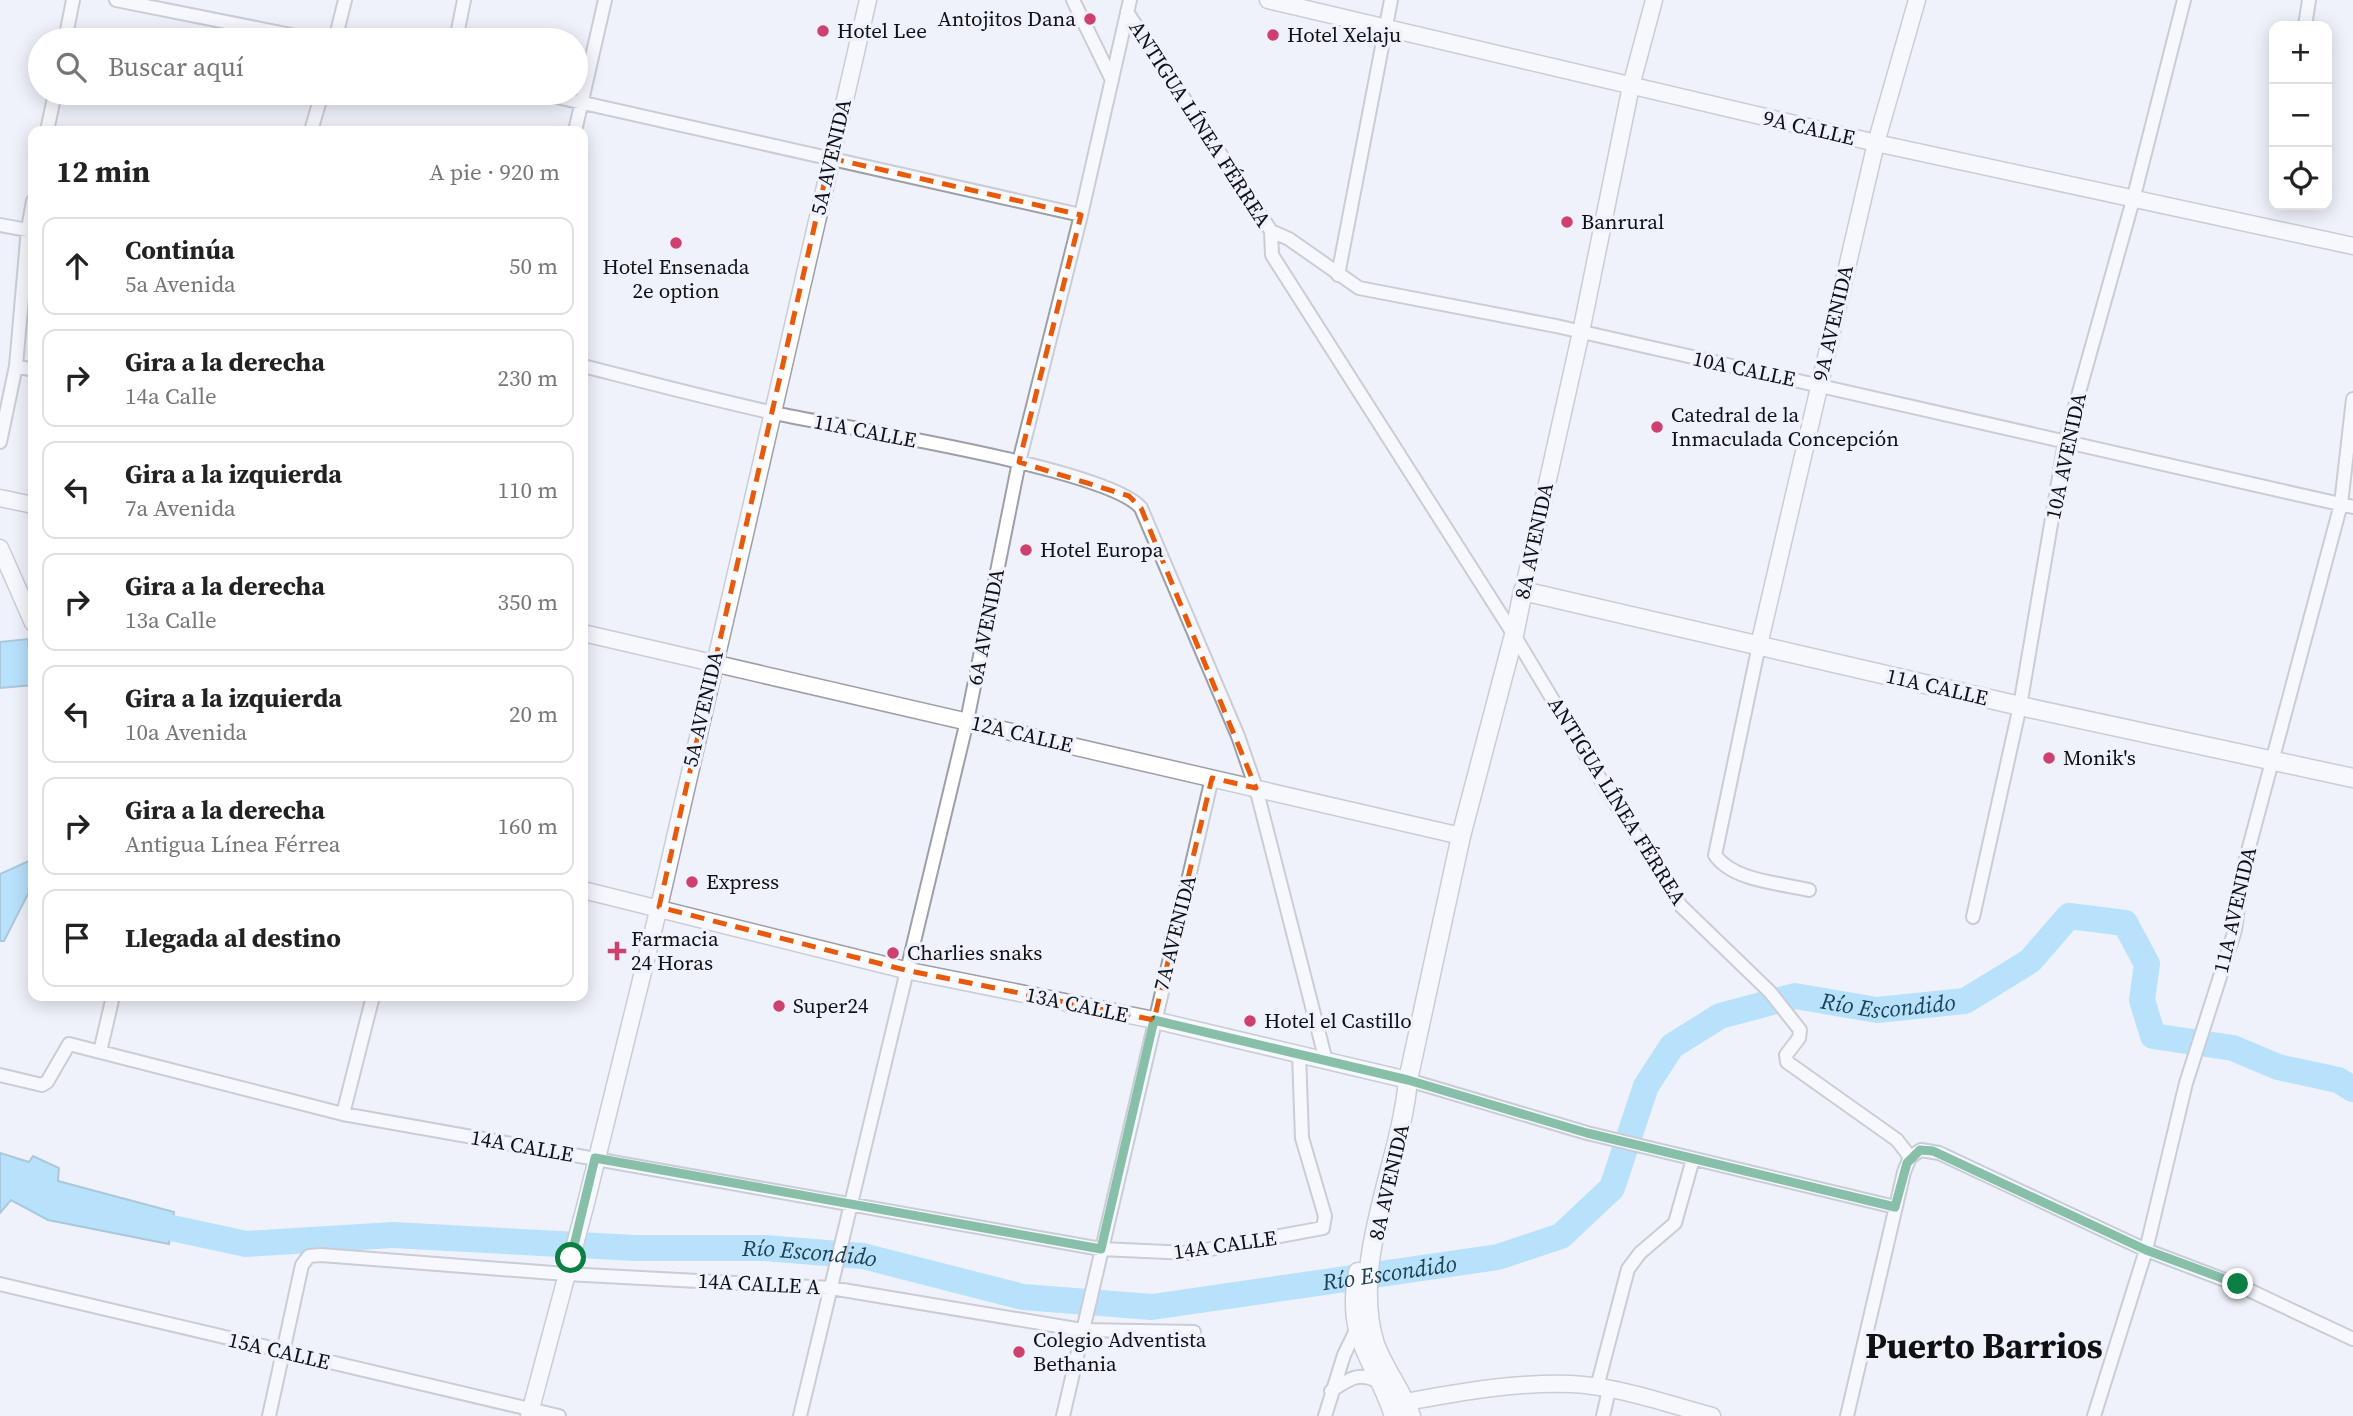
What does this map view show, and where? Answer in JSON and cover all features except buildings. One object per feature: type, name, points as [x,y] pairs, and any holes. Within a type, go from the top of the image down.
[{"type":"main road","name":"8A AVENIDA","points":[[1401,1411],[1377,1381],[1362,1349],[1358,1326],[1361,1290],[1370,1240],[1405,1111],[1408,1080],[1461,835],[1514,635],[1522,591]]},
{"type":"main road","name":"11A CALLE","points":[[1522,591],[2020,706],[2353,778]]},
{"type":"main road","name":"8A AVENIDA","points":[[1361,1290],[1376,1345],[1401,1411]]},
{"type":"street","points":[[67,28],[73,0]]},
{"type":"street","points":[[116,0],[256,28]]},
{"type":"street","points":[[338,28],[345,0]]},
{"type":"street","points":[[458,28],[464,0]]},
{"type":"street","points":[[588,73],[605,0]]},
{"type":"street","name":"5A AVENIDA","points":[[530,1413],[585,1207],[659,907],[713,663],[868,0]]},
{"type":"street","points":[[1073,0],[1112,80]]},
{"type":"street","name":"9A CALLE","points":[[1268,0],[1876,143],[2353,247]]},
{"type":"street","points":[[1338,275],[1383,29],[1391,0]]},
{"type":"street","name":"8A AVENIDA","points":[[1522,591],[1581,332],[1631,86],[1654,0]]},
{"type":"street","name":"9A AVENIDA","points":[[1809,890],[1734,872],[1715,855],[1818,384],[1876,143],[1917,0]]},
{"type":"street","name":"10A AVENIDA","points":[[1973,917],[2020,706],[2065,442],[2133,200],[2184,0]]},
{"type":"street","points":[[2306,21],[2309,0]]},
{"type":"street","name":"6A AVENIDA","points":[[800,1416],[905,970],[967,722],[1019,462],[1081,215],[1128,6]]},
{"type":"street","name":"ANTIGUA LÍNEA FÉRREA","points":[[1128,6],[1271,231],[1272,255],[1514,635],[1605,788],[1681,906],[1770,992],[1800,1030],[1799,1038],[1786,1055],[1787,1062],[1897,1140],[1910,1157]]},
{"type":"street","points":[[48,126],[52,105]]},
{"type":"street","points":[[312,126],[318,105]]},
{"type":"street","points":[[576,126],[581,105]]},
{"type":"street","points":[[588,105],[1081,215]]},
{"type":"street","points":[[0,225],[28,230]]},
{"type":"street","name":"10A CALLE","points":[[1271,231],[1289,239],[1359,288],[1581,332],[1818,384],[2347,506]]},
{"type":"street","points":[[0,442],[16,366],[28,249]]},
{"type":"street","points":[[16,366],[28,369]]},
{"type":"street","name":"11A CALLE","points":[[588,367],[773,413],[1019,462],[1119,492],[1135,501],[1141,508],[1237,736],[1256,788]]},
{"type":"street","name":"11A AVENIDA","points":[[2094,1416],[2146,1250],[2197,1051],[2235,930],[2244,866],[2272,760],[2347,506],[2353,399]]},
{"type":"street","points":[[0,498],[28,504]]},
{"type":"street","points":[[0,548],[28,612]]},
{"type":"street","name":"12A CALLE","points":[[588,634],[1461,835]]},
{"type":"street","name":"7A AVENIDA","points":[[1063,1416],[1213,778]]},
{"type":"street","points":[[1256,788],[1326,1061]]},
{"type":"street","name":"13A CALLE","points":[[588,891],[905,970],[1154,1020],[1408,1080],[1587,1133],[1895,1207]]},
{"type":"street","points":[[100,1052],[112,1001]]},
{"type":"street","points":[[343,1114],[372,1001]]},
{"type":"street","name":"14A CALLE","points":[[0,1076],[42,1085],[69,1044],[343,1114],[595,1158],[847,1212],[985,1226],[1101,1249],[1189,1253],[1319,1231],[1325,1223],[1302,1138],[1299,1054]]},
{"type":"street","points":[[1847,1416],[1895,1207],[1910,1157],[1920,1150],[1940,1153],[2146,1250],[2238,1284],[2353,1339]]},
{"type":"street","points":[[1603,1416],[1603,1388],[1628,1269],[1640,1252],[1675,1223],[1688,1157]]},
{"type":"street","name":"14A CALLE A","points":[[282,1352],[302,1265],[309,1256],[321,1255],[568,1266],[831,1287],[1084,1324],[1194,1332]]},
{"type":"street","name":"15A CALLE","points":[[0,1284],[530,1413],[559,1416]]},
{"type":"street","name":"8A AVENIDA","points":[[1325,1416],[1331,1391],[1358,1326]]},
{"type":"street","points":[[269,1416],[282,1352]]},
{"type":"street","points":[[1331,1391],[1354,1376],[1368,1376],[1377,1381]]},
{"type":"street","points":[[1401,1411],[1490,1388],[1570,1384],[1603,1388],[1712,1416]]},
{"type":"highlighted area","points":[[830,158],[1081,215],[1019,462],[1129,496],[1141,508],[1256,788],[1212,778],[1154,1020],[905,970],[659,907]]},
{"type":"water","points":[[28,639],[28,685],[0,688],[0,642]]},
{"type":"water","points":[[28,861],[28,894],[4,941],[0,941],[0,874]]},
{"type":"water","points":[[0,1153],[29,1162],[33,1156],[59,1168],[58,1181],[174,1212],[169,1244],[48,1220],[11,1200],[0,1213]]},
{"type":"waterway","name":"Río Escondido","points":[[172,1228],[246,1244],[393,1235],[635,1248],[765,1248],[863,1256],[1023,1297],[1152,1307],[1498,1257],[1561,1236],[1612,1188],[1646,1086],[1672,1046],[1720,1016],[1795,996],[1877,1010],[1965,1001],[2030,961],[2069,916],[2125,923],[2147,964],[2142,1000],[2153,1036],[2233,1048],[2278,1067],[2338,1080],[2353,1089]]},
{"type":"place","name":"Antojitos Dana","points":[[1090,19]]},
{"type":"place","name":"Hotel Lee","points":[[823,31]]},
{"type":"place","name":"Hotel Xelaju","points":[[1273,35]]},
{"type":"place","name":"Banrural","points":[[1567,222]]},
{"type":"place","name":"Hotel Ensenada 2e option","points":[[676,243]]},
{"type":"place","name":"Catedral de la Inmaculada Concepción","points":[[1657,427]]},
{"type":"place","name":"Hotel Europa","points":[[1026,550]]},
{"type":"place","name":"Monik's","points":[[2049,758]]},
{"type":"place","name":"Express","points":[[692,882]]},
{"type":"place","name":"Farmacia 24 Horas","points":[[617,951]]},
{"type":"place","name":"Charlies snaks","points":[[893,953]]},
{"type":"place","name":"Super24","points":[[779,1006]]},
{"type":"place","name":"Hotel el Castillo","points":[[1250,1021]]},
{"type":"place","name":"Colegio Adventista Bethania","points":[[1019,1352]]},
{"type":"district","name":"Puerto Barrios","points":[[1984,1346]]},
{"type":"route","points":[[571,1258],[595,1158],[849,1206],[985,1226],[1101,1249],[1154,1020],[1408,1080],[1587,1133],[1895,1207],[1903,1172],[1910,1157],[1920,1150],[1933,1151],[2146,1250],[2238,1284]]}]
